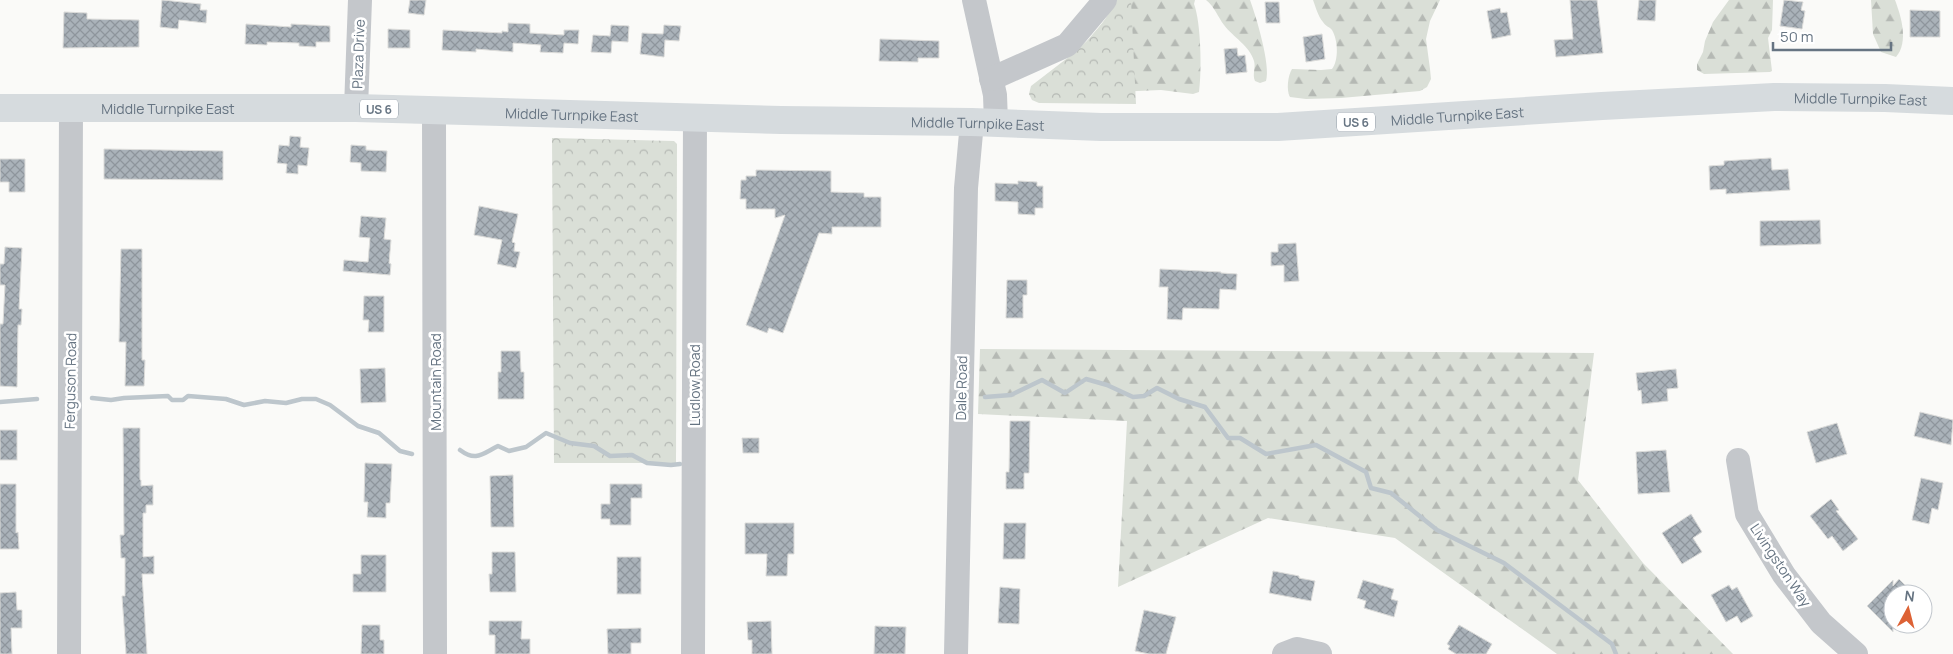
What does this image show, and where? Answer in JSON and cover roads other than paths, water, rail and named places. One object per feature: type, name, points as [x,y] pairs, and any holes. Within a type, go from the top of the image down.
[{"type":"main road","name":"Middle Turnpike East","points":[[0,108],[356,108],[1101,127],[1278,127],[1774,97],[1886,98],[1953,101]]},
{"type":"street","name":"Plaza Drive","points":[[356,108],[360,0]]},
{"type":"street","name":"Dale Road","points":[[956,654],[966,188],[984,123],[995,95],[974,0]]},
{"type":"street","points":[[991,79],[1067,45],[1104,0]]},
{"type":"street","name":"Ferguson Road","points":[[68,654],[71,108]]},
{"type":"street","name":"Mountain Road","points":[[434,111],[435,654]]},
{"type":"street","name":"Ludlow Road","points":[[693,654],[695,117]]},
{"type":"street","name":"Livingston Way","points":[[1738,460],[1747,514],[1756,530],[1784,575],[1821,623],[1856,654]]},
{"type":"street","points":[[1284,654],[1297,649],[1320,654]]},
{"type":"waterway","points":[[985,397],[1011,395],[1042,380],[1065,393],[1086,379],[1107,385],[1133,397],[1144,396],[1157,388],[1179,399],[1205,407],[1228,438],[1240,438],[1266,454],[1316,445],[1366,472],[1371,488],[1391,493],[1437,530],[1504,563],[1612,644],[1616,654]]},
{"type":"waterway","points":[[92,398],[111,400],[168,396],[172,400],[183,400],[188,396],[226,399],[244,405],[265,401],[286,403],[302,399],[316,399],[330,405],[358,426],[379,433],[400,451],[412,454]]},
{"type":"waterway","points":[[0,402],[37,399]]},
{"type":"waterway","points":[[460,450],[470,456],[479,456],[498,446],[509,451],[526,447],[546,433],[570,443],[594,446],[610,456],[632,455],[647,463],[680,464]]}]
